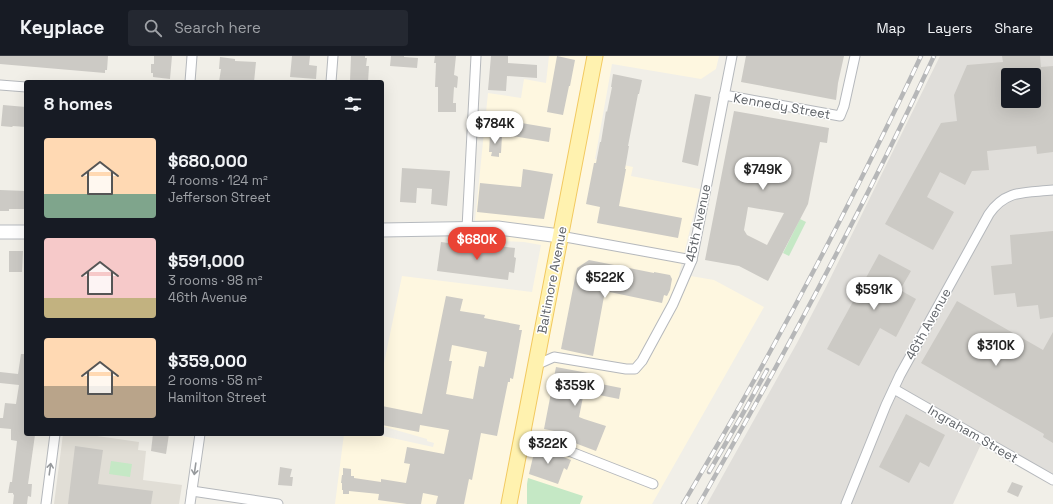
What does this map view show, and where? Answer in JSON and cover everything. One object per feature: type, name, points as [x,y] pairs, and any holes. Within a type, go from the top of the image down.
[{"type":"main road","name":"Baltimore Avenue","points":[[509,504],[595,56]]},
{"type":"main road","points":[[516,470],[520,504]]},
{"type":"street","points":[[190,80],[192,56]]},
{"type":"street","points":[[331,80],[333,56]]},
{"type":"street","points":[[467,228],[476,56]]},
{"type":"street","name":"45th Avenue","points":[[554,357],[626,369],[635,368],[642,361],[674,304],[692,260],[732,56]]},
{"type":"street","name":"Kennedy Street","points":[[724,95],[840,116],[844,106],[855,56]]},
{"type":"street","points":[[0,85],[24,87]]},
{"type":"street","name":"46th Avenue","points":[[846,504],[894,389],[918,341],[994,206],[1011,195],[1053,190]]},
{"type":"street","points":[[384,230],[498,228],[560,236],[692,260]]},
{"type":"street","points":[[0,232],[24,232]]},
{"type":"street","points":[[536,365],[554,357],[541,339]]},
{"type":"street","name":"Ingraham Street","points":[[894,389],[1053,480]]},
{"type":"street","points":[[523,433],[653,484]]},
{"type":"street","points":[[46,504],[56,436]]},
{"type":"street","points":[[190,504],[200,436]]},
{"type":"street","points":[[192,491],[278,504]]},
{"type":"shaded area","points":[[549,56],[719,56],[716,69],[701,79],[612,64],[595,159],[633,167],[631,176],[700,189],[679,274],[714,280],[764,307],[652,504],[335,504],[344,436],[383,436],[433,447],[434,443],[427,441],[427,439],[384,427],[384,363],[402,276],[532,292],[541,245],[524,242],[473,240],[488,93],[521,98],[524,79],[546,83]]},
{"type":"shaded area","points":[[940,56],[1053,56],[1053,480],[983,440],[953,504],[707,504],[797,343]]},
{"type":"shaded area","points":[[63,436],[97,436],[139,442],[138,450],[146,451],[143,480],[182,485],[179,504],[54,504]]},
{"type":"green space","points":[[800,219],[806,222],[789,256],[783,253]]},
{"type":"green space","points":[[111,461],[132,464],[130,477],[109,474]]},
{"type":"green space","points":[[528,478],[583,496],[580,504],[527,504]]},
{"type":"building","points":[[0,56],[108,56],[107,70],[105,70],[105,73],[0,64]]},
{"type":"building","points":[[154,56],[172,56],[170,79],[153,77],[153,73],[151,73],[151,64],[154,64]]},
{"type":"building","points":[[292,56],[310,56],[309,65],[317,66],[316,79],[290,77]]},
{"type":"building","points":[[351,56],[365,56],[365,58],[367,58],[366,66],[369,66],[368,80],[350,80]]},
{"type":"building","points":[[391,56],[418,58],[417,68],[390,66]]},
{"type":"building","points":[[435,56],[456,56],[454,75],[458,77],[457,88],[454,87],[453,103],[456,103],[456,112],[438,112],[438,87],[435,87]]},
{"type":"building","points":[[491,56],[508,56],[508,63],[537,65],[537,78],[507,76],[506,91],[488,90]]},
{"type":"building","points":[[557,56],[575,60],[563,115],[547,112]]},
{"type":"building","points":[[746,56],[844,56],[836,100],[741,82]]},
{"type":"building","points":[[1002,56],[1040,56],[1041,67],[1053,66],[1053,152],[1037,154],[1036,146],[987,151],[989,170],[972,171],[965,185],[940,172],[927,197],[954,212],[933,250],[885,224],[941,123],[957,121],[954,95],[967,65],[1003,62]]},
{"type":"building","points":[[220,57],[235,59],[235,61],[256,62],[254,80],[219,80],[221,69],[219,69]]},
{"type":"building","points":[[613,74],[642,80],[628,146],[626,169],[619,206],[682,218],[678,238],[597,223],[600,207],[586,204],[594,163],[596,163],[601,142],[612,87]]},
{"type":"building","points":[[695,94],[711,97],[698,166],[682,162]]},
{"type":"building","points":[[3,105],[24,107],[24,127],[1,126]]},
{"type":"building","points":[[734,111],[829,128],[827,143],[820,142],[808,204],[768,281],[739,266],[705,260]],"holes":[[[748,207],[784,213],[767,245],[747,235],[744,230]]]},
{"type":"building","points":[[503,120],[551,128],[549,142],[501,134]]},
{"type":"building","points":[[490,135],[502,136],[501,153],[499,153],[499,157],[491,156],[492,152],[489,152]]},
{"type":"building","points":[[402,168],[450,171],[447,206],[431,204],[432,189],[417,188],[416,203],[400,202]]},
{"type":"building","points":[[523,169],[553,174],[544,219],[477,212],[480,183],[521,187]]},
{"type":"building","points":[[0,190],[24,191],[24,209],[9,209],[9,211],[0,211]]},
{"type":"building","points":[[1053,231],[1053,317],[1040,319],[1038,305],[1017,307],[1015,293],[994,295],[991,266],[1012,264],[1010,235]]},
{"type":"building","points":[[441,242],[499,250],[499,246],[515,248],[514,257],[516,258],[514,273],[509,272],[508,280],[437,271]]},
{"type":"building","points":[[9,251],[23,251],[22,272],[9,272]]},
{"type":"building","points":[[879,254],[911,271],[900,290],[916,299],[896,337],[880,328],[859,366],[827,349]]},
{"type":"building","points":[[589,260],[670,275],[672,279],[670,290],[667,296],[664,295],[662,303],[605,291],[593,356],[561,349],[577,268]]},
{"type":"building","points":[[446,296],[463,299],[460,311],[485,315],[484,318],[520,325],[519,330],[522,330],[513,379],[510,378],[510,382],[508,382],[497,436],[481,433],[472,480],[469,479],[464,504],[436,504],[438,496],[423,493],[421,504],[407,504],[378,500],[379,494],[349,491],[349,494],[343,494],[341,483],[343,468],[351,469],[351,476],[354,476],[354,478],[381,482],[381,479],[406,483],[410,464],[404,463],[407,447],[444,454],[449,430],[420,425],[419,432],[384,425],[384,406],[422,414]],"holes":[[[452,345],[487,352],[484,367],[479,366],[473,399],[446,394],[452,361],[449,361]]]},
{"type":"building","points":[[957,301],[1043,350],[1053,332],[1053,443],[1043,437],[1044,434],[921,363]]},
{"type":"building","points":[[21,354],[24,354],[24,436],[35,436],[28,484],[32,484],[31,497],[28,496],[27,504],[13,504],[14,495],[13,493],[8,493],[10,482],[12,482],[17,441],[11,440],[11,429],[0,428],[0,418],[3,418],[5,403],[16,404],[19,385],[0,383],[0,372],[18,374]]},
{"type":"building","points":[[556,367],[588,373],[586,381],[621,388],[619,399],[584,392],[579,417],[606,426],[596,451],[567,440],[569,434],[544,429]]},
{"type":"building","points":[[906,414],[945,435],[929,467],[920,462],[909,483],[879,467]]},
{"type":"building","points":[[153,436],[169,436],[166,454],[151,451]]},
{"type":"building","points":[[75,446],[103,450],[98,484],[153,491],[151,504],[68,504]]},
{"type":"building","points":[[535,446],[571,460],[567,470],[564,468],[558,484],[529,474]]},
{"type":"building","points":[[280,467],[292,469],[290,477],[293,477],[292,486],[278,485]]},
{"type":"building","points":[[1012,482],[1023,486],[1018,497],[1007,492]]},
{"type":"railway","points":[[683,504],[794,309],[836,229],[921,56]]},
{"type":"railway","points":[[699,504],[792,338],[851,226],[934,56]]},
{"type":"railway","points":[[709,472],[767,370]]}]
